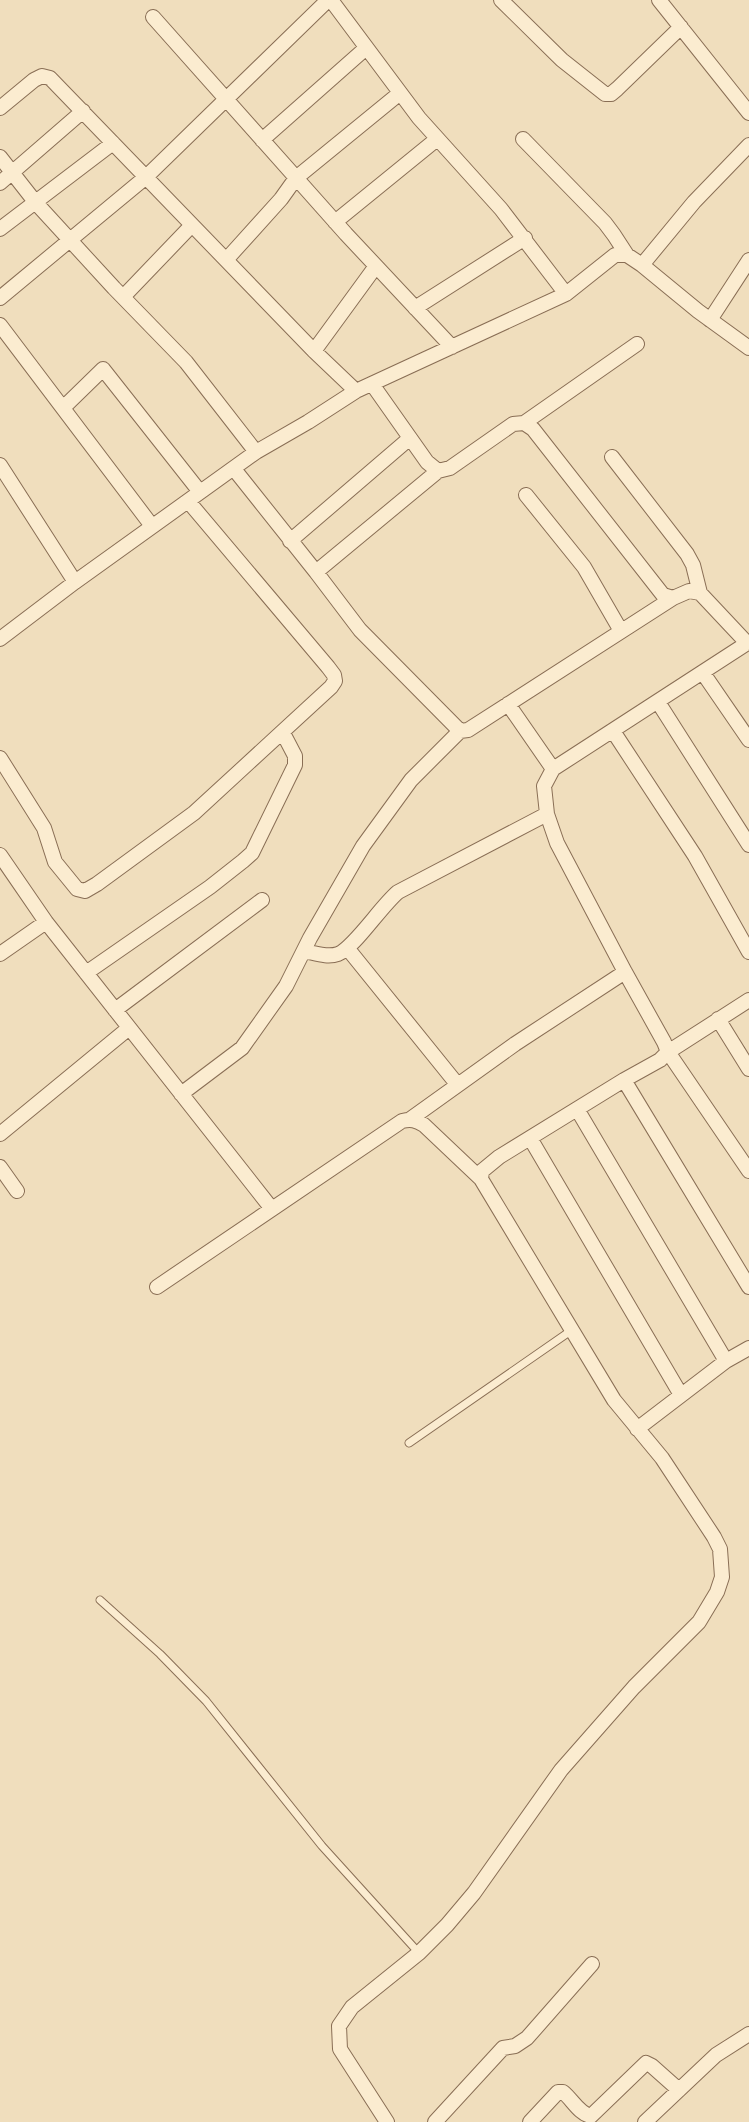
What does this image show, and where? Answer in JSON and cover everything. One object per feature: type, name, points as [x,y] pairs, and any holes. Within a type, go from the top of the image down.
[{"type":"street","points":[[0,298],[146,177],[329,0],[437,139],[501,209],[525,238],[566,294]]},
{"type":"street","points":[[501,0],[562,60],[605,94],[611,94],[617,89],[681,27]]},
{"type":"street","points":[[659,0],[749,113]]},
{"type":"street","points":[[153,17],[335,222],[452,347]]},
{"type":"street","points":[[262,140],[366,48]]},
{"type":"street","points":[[0,108],[34,80],[42,76],[50,78],[314,351],[356,391]]},
{"type":"street","points":[[226,260],[281,199],[296,178],[400,93]]},
{"type":"street","points":[[0,183],[13,174],[83,111]]},
{"type":"street","points":[[335,222],[437,139]]},
{"type":"street","points":[[524,140],[605,223],[627,255],[642,265],[710,320],[749,348]]},
{"type":"street","points":[[0,229],[113,143]]},
{"type":"street","points":[[642,265],[694,202],[747,152]]},
{"type":"street","points":[[0,157],[36,203],[70,241],[186,362],[256,452]]},
{"type":"street","points":[[123,297],[192,225]]},
{"type":"street","points":[[415,308],[525,238]]},
{"type":"street","points":[[0,639],[75,582],[256,452],[308,422],[356,391],[566,294],[615,255],[627,255]]},
{"type":"street","points":[[710,320],[749,260]]},
{"type":"street","points":[[314,351],[376,266]]},
{"type":"street","points":[[0,325],[152,526]]},
{"type":"street","points":[[316,572],[438,471],[450,468],[512,424],[524,423],[637,344]]},
{"type":"street","points":[[63,408],[102,369],[200,492]]},
{"type":"street","points":[[372,384],[427,462],[438,471]]},
{"type":"street","points":[[524,423],[533,429],[660,591],[664,595],[673,598]]},
{"type":"street","points":[[290,540],[410,438]]},
{"type":"street","points":[[612,457],[687,554],[693,565],[700,593],[748,642],[703,673],[552,769],[544,786],[548,814],[557,843],[668,1052],[749,1171]]},
{"type":"street","points":[[0,464],[75,582]]},
{"type":"street","points":[[234,469],[360,630],[460,731]]},
{"type":"street","points":[[526,495],[584,567],[621,631]]},
{"type":"street","points":[[0,758],[44,828],[55,862],[77,889],[85,890],[97,884],[194,813],[283,733],[331,687],[335,680],[334,674],[188,501]]},
{"type":"street","points":[[181,1094],[242,1048],[286,986],[363,846],[394,801],[411,780],[460,731],[468,730],[673,598],[689,591],[700,593]]},
{"type":"street","points":[[703,673],[749,740]]},
{"type":"street","points":[[658,702],[749,845]]},
{"type":"street","points":[[508,704],[552,769]]},
{"type":"street","points":[[613,731],[695,856],[749,952]]},
{"type":"street","points":[[86,973],[210,887],[252,853],[295,765],[296,756],[283,733]]},
{"type":"street","points":[[304,951],[326,956],[337,955],[348,949],[385,903],[398,892],[548,814]]},
{"type":"street","points":[[0,855],[46,922],[272,1209]]},
{"type":"street","points":[[115,1010],[262,900]]},
{"type":"street","points":[[0,954],[46,922]]},
{"type":"street","points":[[348,949],[457,1084]]},
{"type":"street","points":[[409,1120],[457,1084],[625,972]]},
{"type":"street","points":[[481,1179],[482,1170],[499,1157],[624,1080],[660,1060],[668,1052],[749,1000]]},
{"type":"street","points":[[718,1019],[749,1069]]},
{"type":"street","points":[[0,1134],[130,1028]]},
{"type":"street","points":[[624,1080],[749,1287]]},
{"type":"street","points":[[577,1109],[726,1361]]},
{"type":"street","points":[[157,1287],[402,1121],[417,1121],[431,1130],[481,1179],[614,1400],[662,1458],[720,1549],[722,1577],[718,1592],[699,1622],[634,1687],[566,1765],[474,1893],[447,1925],[419,1953],[352,2007],[339,2026],[340,2049],[387,2122]]},
{"type":"street","points":[[530,1138],[681,1395]]},
{"type":"street","points":[[0,1167],[17,1191]]},
{"type":"street","points":[[637,1429],[726,1361],[749,1348]]},
{"type":"street","points":[[436,2122],[503,2048],[514,2046],[527,2038],[592,1964]]},
{"type":"street","points":[[645,2122],[716,2055],[749,2034]]},
{"type":"street","points":[[530,2122],[558,2092],[563,2092],[584,2114],[591,2116],[646,2063],[652,2066],[679,2090]]},
{"type":"lane","points":[[410,1444],[572,1330]]},
{"type":"lane","points":[[100,1600],[160,1654],[206,1701],[322,1846],[419,1953]]}]
